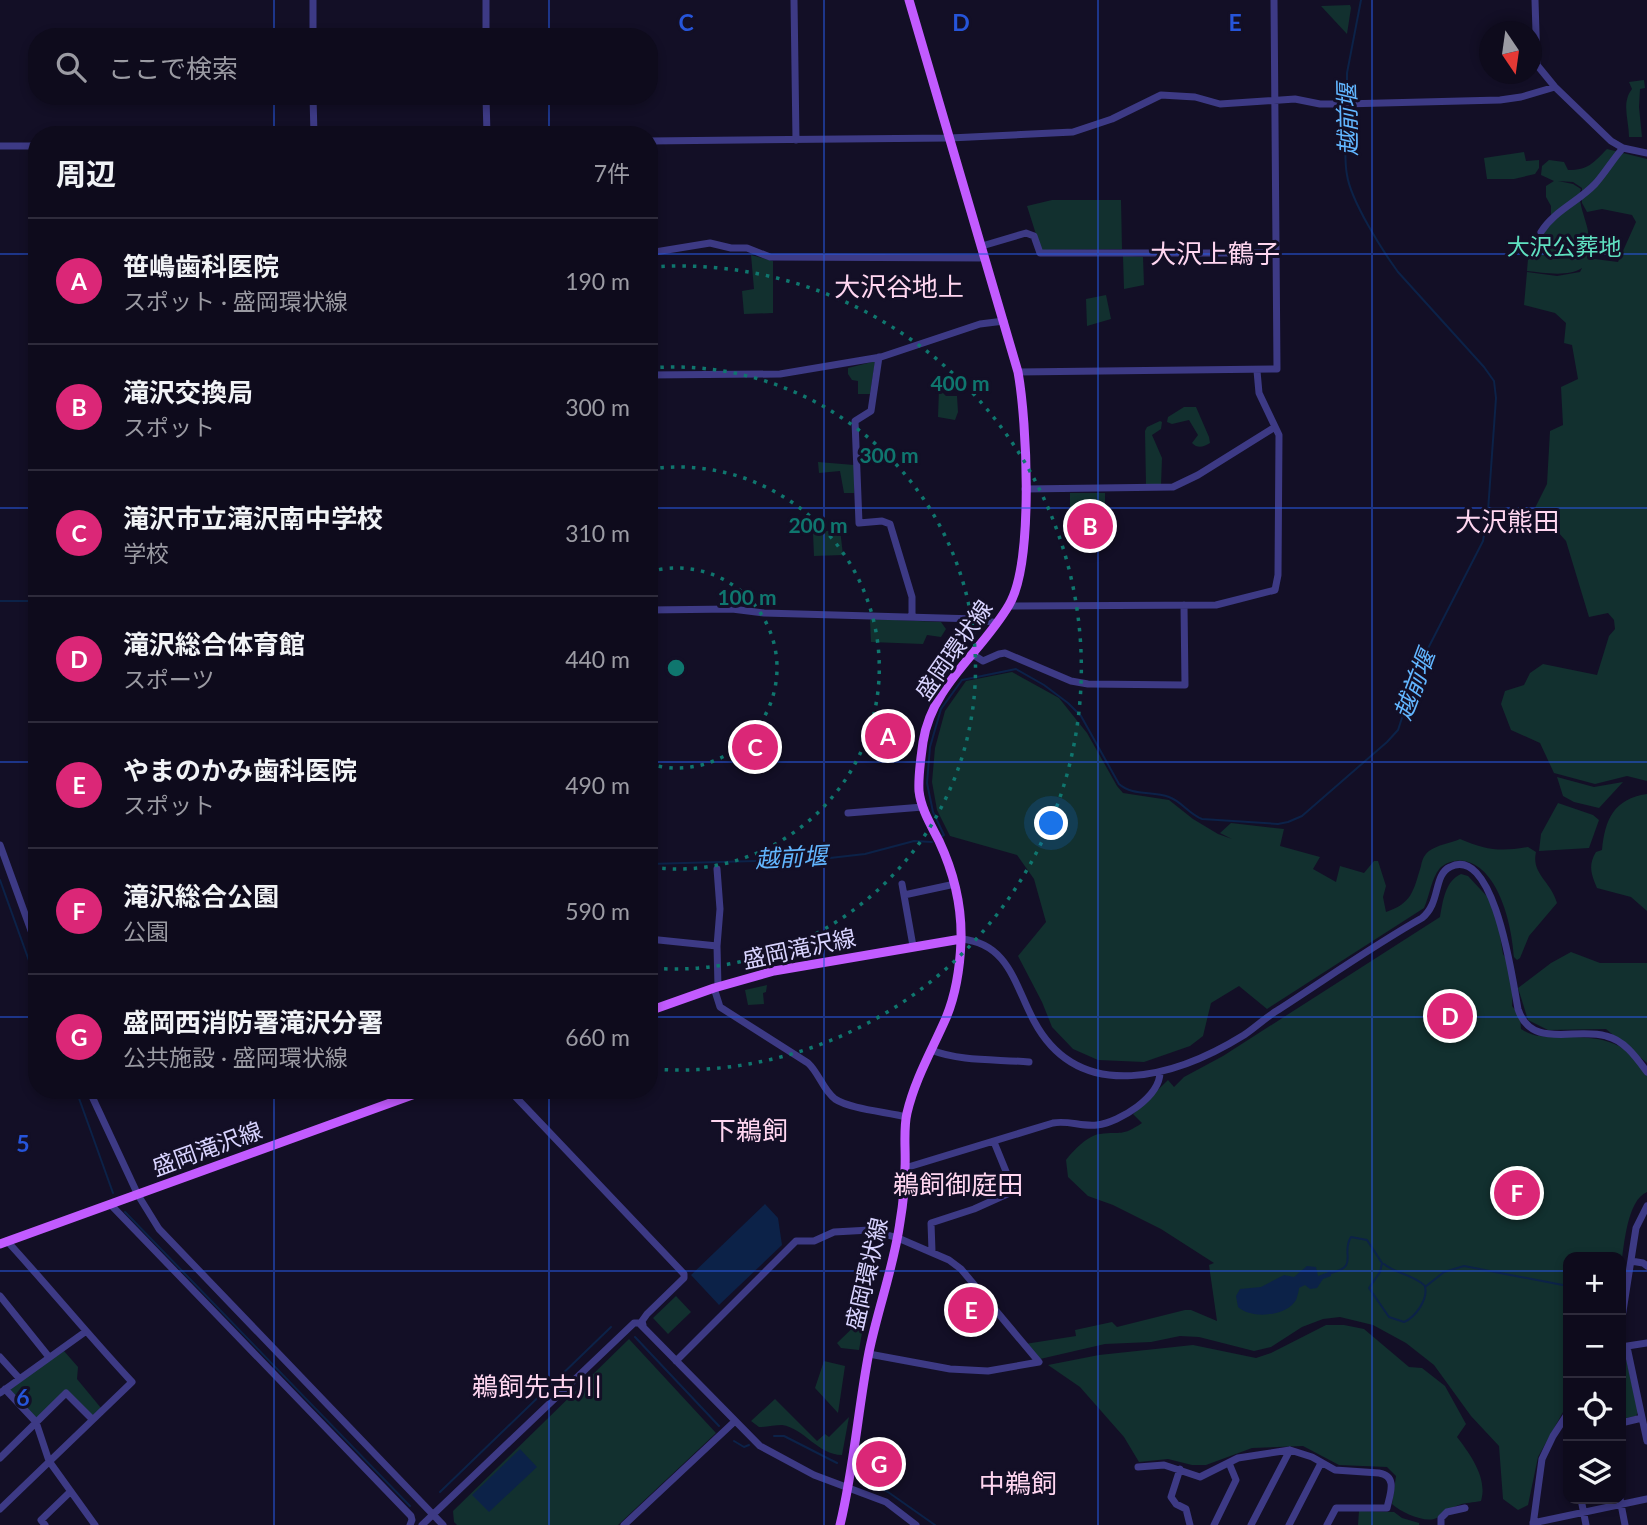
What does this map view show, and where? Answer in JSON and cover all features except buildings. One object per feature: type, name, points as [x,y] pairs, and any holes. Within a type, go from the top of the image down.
[{"type":"main road","name":"盛岡環状線","points":[[840,1525],[849,1488],[869,1354],[898,1238],[905,1168],[906,1117],[918,1073],[947,1016],[956,988],[961,939],[955,884],[923,807],[919,779],[927,724],[949,681],[1009,606],[1017,590],[1022,565],[1025,489],[1023,420],[1018,372],[909,0]]},
{"type":"main road","name":"盛岡滝沢線","points":[[658,1008],[716,987],[774,971],[961,939]]},
{"type":"main road","name":"盛岡滝沢線","points":[[4,1243],[401,1099]]},
{"type":"street","points":[[313,0],[313,28]]},
{"type":"street","points":[[486,0],[486,28]]},
{"type":"street","points":[[794,0],[796,140]]},
{"type":"street","points":[[1018,372],[1277,369],[1274,0]]},
{"type":"street","points":[[1535,0],[1537,65],[1555,87],[1611,141],[1623,148],[1647,153]]},
{"type":"street","points":[[658,141],[950,138],[1073,132],[1112,119],[1161,95],[1195,97],[1220,104],[1295,99],[1320,104],[1347,104],[1500,100],[1555,87]]},
{"type":"street","points":[[313,105],[314,126]]},
{"type":"street","points":[[486,105],[486,126]]},
{"type":"street","points":[[0,146],[28,146]]},
{"type":"street","points":[[1541,232],[1549,219],[1596,183],[1623,148]]},
{"type":"street","points":[[982,246],[1026,233],[1034,236],[1040,253],[1275,253]]},
{"type":"street","points":[[658,252],[710,243],[731,248],[747,248],[770,257],[985,258]]},
{"type":"street","points":[[658,375],[780,374],[879,357],[980,324],[1004,321]]},
{"type":"street","points":[[879,357],[871,411],[855,421],[859,523],[882,521],[890,524],[912,597],[912,617]]},
{"type":"street","points":[[1009,606],[1216,605],[1275,590],[1278,575],[1279,435],[1259,393],[1257,371]]},
{"type":"street","points":[[1025,489],[1173,487],[1198,475],[1275,427]]},
{"type":"street","points":[[972,654],[983,661],[1005,653],[1071,681],[1088,684],[1185,685],[1184,605]]},
{"type":"street","points":[[658,610],[732,609],[764,613],[977,619],[997,623]]},
{"type":"street","points":[[848,813],[923,807]]},
{"type":"street","points":[[0,846],[28,922]]},
{"type":"street","points":[[961,939],[974,940],[1005,962],[1046,1042],[1066,1059],[1090,1072],[1105,1075],[1144,1075],[1194,1061],[1244,1035],[1270,1015],[1423,918],[1435,902],[1437,886],[1445,871],[1458,865],[1466,865],[1477,872],[1488,887],[1495,905],[1524,1025],[1535,1032],[1551,1035],[1608,1036],[1633,1053],[1647,1072]]},
{"type":"street","points":[[717,869],[720,909],[716,987],[720,1007],[808,1063],[833,1098],[906,1117]]},
{"type":"street","points":[[902,884],[913,946]]},
{"type":"street","points":[[904,895],[955,884]]},
{"type":"street","points":[[658,940],[717,946]]},
{"type":"street","points":[[931,1050],[969,1060],[982,1058],[1029,1062]]},
{"type":"street","points":[[905,1168],[1063,1121],[1093,1126],[1116,1121],[1159,1085],[1160,1072]]},
{"type":"street","points":[[93,1099],[138,1195],[159,1229],[443,1525]]},
{"type":"street","points":[[518,1099],[684,1274],[684,1278],[647,1314],[642,1321],[643,1325]]},
{"type":"street","points":[[932,1251],[931,1223],[974,1209],[1014,1191],[994,1142]]},
{"type":"street","points":[[110,1204],[402,1507],[412,1520],[410,1525]]},
{"type":"street","points":[[1622,1315],[1636,1227],[1647,1206]]},
{"type":"street","points":[[676,1361],[796,1241],[814,1241],[834,1232],[870,1230],[932,1251],[961,1269],[1022,1340],[1038,1363],[988,1371],[950,1369],[869,1354]]},
{"type":"street","points":[[0,1508],[132,1382],[85,1332],[60,1299],[4,1243]]},
{"type":"street","points":[[1631,1261],[1647,1266]]},
{"type":"street","points":[[0,1296],[50,1357]]},
{"type":"street","points":[[422,1525],[634,1323],[639,1322],[760,1446],[814,1475],[886,1502],[916,1525]]},
{"type":"street","points":[[85,1332],[2,1391],[36,1422],[49,1461],[94,1525]]},
{"type":"street","points":[[1626,1347],[1647,1343]]},
{"type":"street","points":[[1626,1355],[1647,1441]]},
{"type":"street","points":[[0,1357],[19,1378]]},
{"type":"street","points":[[0,1458],[66,1393],[92,1419]]},
{"type":"street","points":[[1626,1422],[1642,1419]]},
{"type":"street","points":[[1563,1421],[1542,1459],[1533,1524],[1548,1523],[1613,1504]]},
{"type":"street","points":[[624,1525],[734,1422]]},
{"type":"street","points":[[1251,1525],[1290,1450]]},
{"type":"street","points":[[1138,1467],[1164,1465],[1200,1476],[1256,1454],[1290,1450],[1312,1457],[1341,1472],[1386,1474],[1391,1478],[1387,1508],[1336,1508],[1327,1525]]},
{"type":"street","points":[[1289,1525],[1321,1462]]},
{"type":"street","points":[[1214,1525],[1236,1480],[1229,1463]]},
{"type":"street","points":[[1180,1469],[1171,1497],[1185,1509],[1190,1525]]},
{"type":"street","points":[[45,1525],[41,1520],[70,1492]]},
{"type":"street","points":[[1626,1501],[1647,1499]]},
{"type":"street","points":[[1582,1504],[1586,1525]]},
{"type":"street","points":[[1620,1504],[1625,1525]]},
{"type":"street","points":[[1441,1525],[1441,1518],[1447,1512],[1465,1508]]},
{"type":"green space","points":[[1350,5],[1351,8],[1347,34],[1321,6]]},
{"type":"green space","points":[[1644,80],[1645,88],[1640,89],[1639,107],[1642,137],[1629,137],[1626,106],[1632,89],[1629,82]]},
{"type":"green space","name":"大沢公葬地","points":[[1607,149],[1647,159],[1647,781],[1627,776],[1595,784],[1554,773],[1540,743],[1511,730],[1501,704],[1505,691],[1524,685],[1530,673],[1543,664],[1597,675],[1609,636],[1615,629],[1614,620],[1608,613],[1589,617],[1566,541],[1548,521],[1536,522],[1533,512],[1547,484],[1550,431],[1563,425],[1561,387],[1578,379],[1572,345],[1564,343],[1566,323],[1555,313],[1524,305],[1527,272],[1557,276],[1580,272],[1582,268],[1563,273],[1527,271],[1528,259],[1551,220],[1546,186],[1554,181],[1541,175],[1542,166],[1549,160],[1564,162],[1568,170],[1581,169],[1590,165]],"holes":[[[1558,181],[1573,182],[1582,188],[1582,203],[1587,212],[1602,209],[1632,215],[1636,222],[1618,262],[1587,258],[1596,241],[1589,238],[1580,200],[1581,189]]]},
{"type":"green space","points":[[1524,152],[1526,161],[1539,160],[1539,168],[1535,174],[1514,179],[1487,179],[1484,158]]},
{"type":"green space","points":[[1052,200],[1121,200],[1122,249],[1041,250],[1027,206]]},
{"type":"green space","points":[[751,255],[773,261],[773,313],[744,314],[742,291],[754,289]]},
{"type":"green space","points":[[1123,256],[1143,257],[1144,285],[1124,289]]},
{"type":"green space","points":[[1106,295],[1111,319],[1087,326],[1086,299]]},
{"type":"green space","points":[[875,362],[870,394],[858,394],[858,381],[852,380],[848,368]]},
{"type":"green space","points":[[939,389],[946,396],[957,396],[958,412],[955,420],[938,417]]},
{"type":"green space","points":[[1184,407],[1196,407],[1210,443],[1201,447],[1192,443],[1198,435],[1189,420],[1172,424],[1167,422],[1168,417]]},
{"type":"green space","points":[[1160,421],[1161,429],[1152,435],[1162,458],[1161,485],[1146,485],[1145,431],[1147,427]]},
{"type":"green space","points":[[818,462],[854,465],[854,493],[844,493],[840,471],[819,473]]},
{"type":"green space","points":[[1070,493],[1105,493],[1105,507],[1070,507]]},
{"type":"green space","points":[[840,529],[843,555],[814,556],[813,533]]},
{"type":"green space","points":[[872,619],[941,622],[946,629],[941,637],[927,635],[923,644],[871,642]]},
{"type":"green space","points":[[1012,672],[1059,698],[1087,733],[1123,793],[1169,800],[1193,819],[1218,834],[1232,839],[1220,833],[1231,823],[1284,829],[1280,846],[1320,857],[1313,869],[1336,882],[1340,866],[1364,873],[1374,861],[1378,861],[1386,886],[1383,897],[1386,912],[1401,905],[1410,895],[1427,853],[1460,839],[1493,849],[1528,847],[1536,852],[1536,866],[1557,903],[1529,936],[1517,960],[1514,957],[1502,901],[1487,875],[1477,866],[1465,861],[1448,863],[1437,872],[1424,908],[1267,1009],[1239,986],[1211,1003],[1203,1036],[1190,1046],[1144,1062],[1098,1060],[1073,1049],[1052,1027],[1018,956],[1046,922],[1034,879],[1017,855],[950,836],[937,810],[932,782],[935,748],[945,711],[966,681]]},
{"type":"green space","points":[[1557,777],[1594,787],[1623,782],[1599,808],[1574,802],[1563,796]]},
{"type":"green space","points":[[1647,794],[1647,911],[1631,897],[1597,888],[1591,865],[1596,852],[1602,850],[1613,812],[1626,800]]},
{"type":"green space","points":[[1558,803],[1593,815],[1599,820],[1589,848],[1539,851],[1541,834]]},
{"type":"green space","points":[[1461,874],[1468,876],[1495,905],[1503,954],[1514,970],[1512,1006],[1520,1016],[1521,1029],[1538,1036],[1609,1042],[1630,1053],[1647,1076],[1647,1192],[1635,1204],[1623,1252],[1563,1252],[1563,1412],[1538,1457],[1528,1505],[1518,1510],[1503,1499],[1499,1446],[1471,1416],[1434,1365],[1406,1343],[1373,1325],[1340,1317],[1323,1319],[1302,1327],[1271,1347],[1254,1351],[1199,1337],[1180,1336],[1151,1342],[1105,1344],[1040,1359],[1025,1344],[1076,1336],[1075,1330],[1112,1322],[1117,1327],[1185,1310],[1217,1321],[1209,1265],[1214,1263],[1161,1229],[1088,1196],[1068,1177],[1066,1160],[1069,1156],[1095,1135],[1125,1132],[1142,1123],[1133,1114],[1168,1080],[1174,1087],[1184,1077],[1223,1056],[1440,917],[1448,886]]},
{"type":"green space","points":[[1571,952],[1600,963],[1647,963],[1647,1063],[1606,1029],[1548,1030],[1528,1020],[1518,988],[1551,963]]},
{"type":"green space","points":[[767,985],[766,992],[763,993],[764,1004],[748,1005],[745,990]]},
{"type":"green space","points":[[676,1296],[691,1312],[668,1334],[653,1318]]},
{"type":"green space","points":[[865,1316],[859,1350],[841,1348],[837,1343]]},
{"type":"green space","points":[[1326,1325],[1364,1329],[1409,1367],[1422,1368],[1445,1386],[1466,1424],[1457,1437],[1480,1475],[1483,1492],[1481,1501],[1455,1506],[1434,1519],[1418,1518],[1392,1504],[1396,1476],[1387,1467],[1339,1465],[1303,1446],[1252,1448],[1206,1465],[1192,1465],[1168,1459],[1139,1462],[1124,1437],[1080,1387],[1048,1365],[1099,1355],[1193,1345],[1256,1358]]},
{"type":"green space","points":[[629,1339],[716,1433],[618,1525],[457,1525],[453,1511]]},
{"type":"green space","points":[[64,1351],[78,1367],[77,1379],[101,1408],[92,1416],[66,1391],[36,1420],[7,1389]]},
{"type":"green space","points":[[1626,1358],[1638,1412],[1636,1416],[1626,1418]]},
{"type":"green space","points":[[824,1361],[845,1366],[838,1413],[815,1388]]},
{"type":"green space","points":[[775,1399],[817,1441],[825,1434],[829,1437],[849,1417],[842,1455],[826,1451],[790,1427],[759,1427],[751,1421]]},
{"type":"green space","points":[[1359,1511],[1394,1512],[1419,1525],[1358,1525]]},
{"type":"water","points":[[765,1204],[778,1218],[782,1245],[719,1305],[691,1275]]},
{"type":"water","points":[[1307,1266],[1316,1267],[1318,1276],[1331,1271],[1331,1276],[1323,1279],[1317,1288],[1310,1289],[1305,1285],[1299,1288],[1296,1300],[1285,1310],[1259,1315],[1238,1307],[1236,1296],[1240,1289],[1261,1287],[1284,1275],[1294,1277]]},
{"type":"water","points":[[520,1449],[537,1467],[489,1512],[472,1495]]},
{"type":"waterway","name":"越前堰","points":[[1347,103],[1347,73],[1361,0]]},
{"type":"waterway","name":"越前堰","points":[[942,836],[944,835],[933,812],[927,783],[930,747],[941,709],[962,680],[1016,669],[1044,685],[1081,716],[1119,784],[1136,792],[1169,797],[1202,819],[1278,824],[1302,816],[1398,730],[1419,666],[1483,541],[1488,511],[1496,398],[1494,381],[1484,367],[1398,272],[1361,211],[1350,186],[1346,167],[1347,108]]},
{"type":"waterway","name":"越前堰","points":[[0,601],[28,601]]},
{"type":"waterway","name":"越前堰","points":[[658,864],[821,859],[865,854],[914,841],[932,842]]},
{"type":"waterway","points":[[0,880],[28,958]]},
{"type":"waterway","points":[[79,1099],[113,1193]]},
{"type":"waterway","points":[[125,1212],[410,1506]]},
{"type":"waterway","points":[[1331,1273],[1345,1267],[1351,1237],[1367,1240],[1382,1263],[1380,1272],[1369,1288],[1389,1317],[1404,1322],[1420,1307],[1425,1297],[1425,1287],[1444,1272],[1464,1266],[1563,1285]]},
{"type":"waterway","points":[[1384,1264],[1425,1286]]},
{"type":"waterway","points":[[440,1492],[611,1327]]},
{"type":"waterway","points":[[635,1337],[719,1426]]},
{"type":"waterway","points":[[774,1436],[784,1436],[837,1463]]},
{"type":"waterway","points":[[734,1441],[744,1447],[749,1445]]},
{"type":"waterway","points":[[866,1480],[935,1525]]},
{"type":"place","name":"滝沢交換局","points":[[1090,526]]},
{"type":"place","name":"笹嶋歯科医院","points":[[888,736]]},
{"type":"place","name":"滝沢市立滝沢南中学校","points":[[755,747]]},
{"type":"place","name":"滝沢総合体育館","points":[[1450,1016]]},
{"type":"place","name":"滝沢総合公園","points":[[1517,1193]]},
{"type":"place","name":"やまのかみ歯科医院","points":[[971,1310]]},
{"type":"place","name":"盛岡西消防署滝沢分署","points":[[879,1464]]},
{"type":"district","name":"大沢上鶴子","points":[[1215,254]]},
{"type":"district","name":"大沢谷地上","points":[[899,287]]},
{"type":"district","name":"大沢熊田","points":[[1507,522]]},
{"type":"district","name":"下鵜飼","points":[[749,1131]]},
{"type":"district","name":"鵜飼御庭田","points":[[958,1185]]},
{"type":"district","name":"鵜飼先古川","points":[[537,1387]]},
{"type":"district","name":"中鵜飼","points":[[1018,1484]]}]
